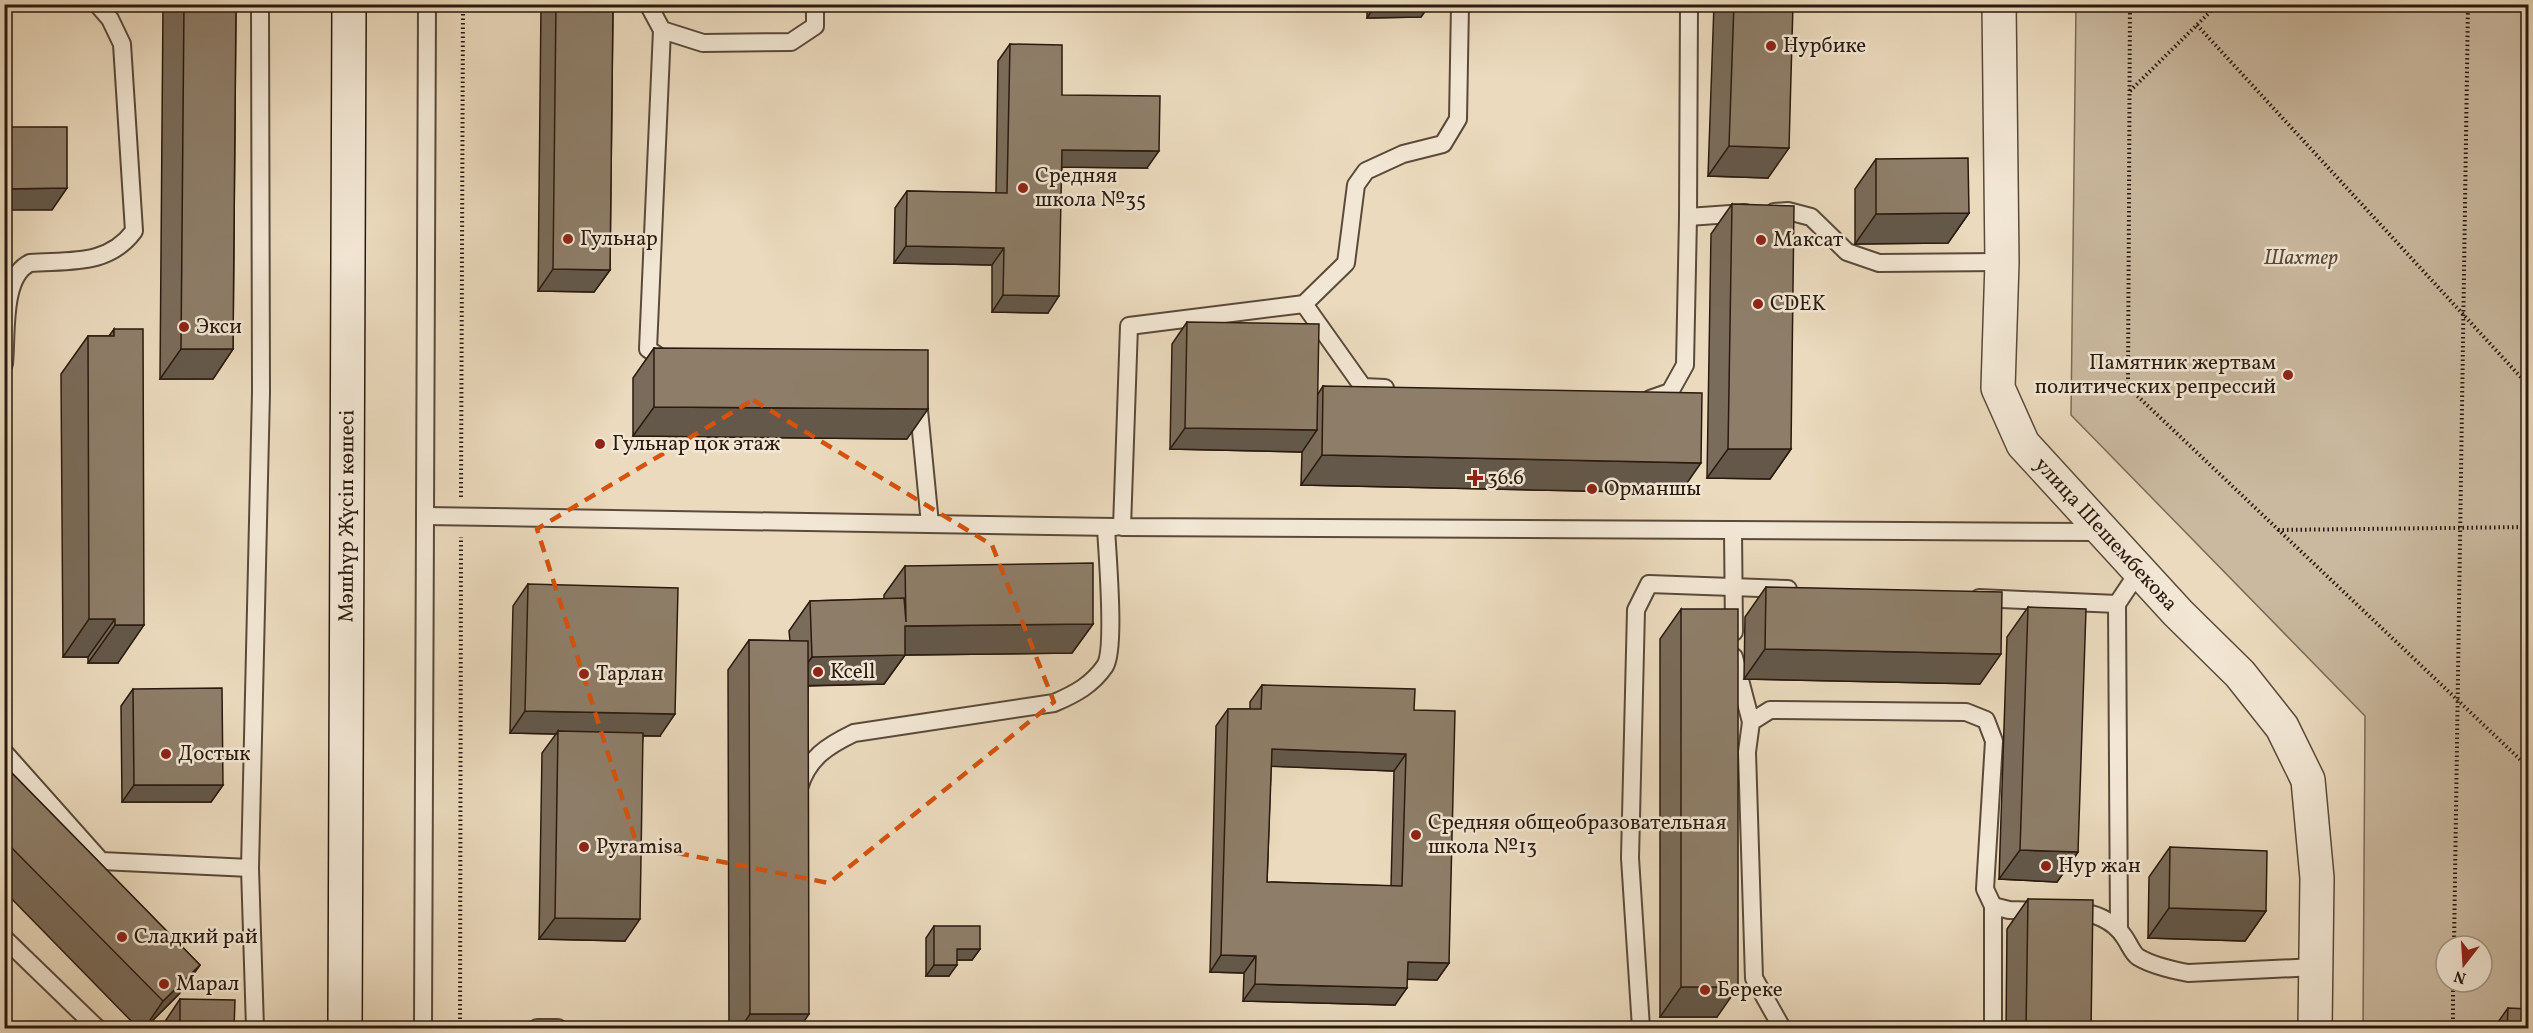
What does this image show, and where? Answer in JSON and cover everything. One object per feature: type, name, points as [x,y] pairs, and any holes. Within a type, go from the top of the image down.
[{"type":"street","name":"Мәшһүр Жүсіп көшесі","points":[[345,1029],[349,4]]},
{"type":"street","name":"улица Шешембекова","points":[[1999,4],[2002,262],[1998,388],[2023,444],[2139,571],[2240,674],[2282,728],[2308,780],[2317,878],[2315,1029]]},
{"type":"lane","points":[[4,364],[12,267],[30,263],[103,257],[123,245],[134,231],[122,44],[110,19],[98,4]]},
{"type":"lane","points":[[255,1029],[250,868],[261,392],[260,4]]},
{"type":"lane","points":[[427,4],[423,1028],[428,1029]]},
{"type":"lane","points":[[648,4],[662,30],[648,349],[674,366],[686,366]]},
{"type":"lane","points":[[662,30],[703,43],[790,42],[815,26],[815,4]]},
{"type":"lane","points":[[796,810],[796,798],[802,778],[813,759],[830,745],[854,733],[1054,704],[1082,691],[1107,664],[1114,527],[1129,326],[1304,304],[1346,263],[1356,185],[1366,171],[1403,154],[1443,144],[1458,119],[1460,4]]},
{"type":"lane","points":[[1637,403],[1670,392],[1685,365],[1689,217],[1689,4]]},
{"type":"lane","points":[[1689,217],[1788,211],[1811,217],[1847,252],[1879,263],[2002,262]]},
{"type":"lane","points":[[1304,304],[1364,387],[1405,389]]},
{"type":"lane","points":[[916,386],[930,524]]},
{"type":"lane","points":[[425,516],[1114,527],[2104,532]]},
{"type":"lane","points":[[1733,530],[1734,664],[1751,722],[1747,752],[1754,978],[1782,1029]]},
{"type":"lane","points":[[2120,929],[2117,604],[2139,571]]},
{"type":"lane","points":[[1641,1029],[1630,858],[1636,610],[1649,584],[1803,589]]},
{"type":"lane","points":[[1966,597],[2117,604]]},
{"type":"lane","points":[[1751,722],[1770,710],[1966,711],[1986,720],[1994,741],[1984,889],[1994,906],[1993,1029]]},
{"type":"lane","points":[[4,752],[101,861],[250,868]]},
{"type":"lane","points":[[1994,906],[2009,910],[2083,912],[2105,919],[2120,929],[2137,957],[2168,969],[2188,973],[2316,967]]},
{"type":"lane","points":[[4,938],[97,1029]]},
{"type":"lane","points":[[537,1029],[558,1029]]},
{"type":"path","points":[[2130,4],[2128,387],[2529,767]]},
{"type":"path","points":[[2130,92],[2218,4]]},
{"type":"path","points":[[2454,934],[2468,4]]},
{"type":"path","points":[[2197,26],[2529,385]]},
{"type":"path","points":[[2278,530],[2529,527]]},
{"type":"path","points":[[2452,1029],[2453,994]]},
{"type":"highlighted area","points":[[753,400],[992,545],[1054,702],[829,883],[637,845],[537,529]]},
{"type":"green space","name":"Шахтер","points":[[2076,5],[2528,5],[2528,1028],[2363,1028],[2365,716],[2071,415]]},
{"type":"building","points":[[184,4],[236,4],[233,349],[181,349]]},
{"type":"building","points":[[556,4],[613,4],[610,270],[553,269]]},
{"type":"building","points":[[1734,4],[1793,4],[1789,148],[1729,146]]},
{"type":"building","name":"Средняя школа №35","points":[[1010,44],[1062,45],[1062,95],[1160,96],[1159,151],[1062,150],[1059,296],[1003,295],[1004,248],[906,246],[907,191],[1007,193]]},
{"type":"building","points":[[4,127],[67,127],[67,188],[4,189]]},
{"type":"building","points":[[1968,158],[1969,213],[1876,214],[1876,159]]},
{"type":"building","points":[[1732,204],[1794,206],[1791,449],[1728,449]]},
{"type":"building","points":[[1187,322],[1319,324],[1317,430],[1185,428]]},
{"type":"building","points":[[114,329],[143,329],[144,625],[115,625],[115,619],[89,619],[88,336],[114,336]]},
{"type":"building","points":[[654,348],[928,350],[928,409],[654,407]]},
{"type":"building","points":[[1323,386],[1702,393],[1701,463],[1322,455]]},
{"type":"building","points":[[1093,563],[1093,624],[905,626],[905,655],[812,657],[810,601],[904,598],[906,622],[905,566]]},
{"type":"building","points":[[528,584],[678,588],[675,714],[525,711]]},
{"type":"building","points":[[1766,587],[2002,592],[2001,654],[1765,649]]},
{"type":"building","points":[[2028,607],[2086,609],[2078,852],[2020,850]]},
{"type":"building","points":[[1681,609],[1738,609],[1738,987],[1681,987]]},
{"type":"building","points":[[749,640],[808,641],[809,1014],[750,1014]]},
{"type":"building","name":"Средняя общеобразовательная школа №13","points":[[1262,685],[1415,689],[1414,710],[1455,711],[1449,963],[1408,962],[1407,988],[1255,984],[1256,956],[1221,955],[1228,709],[1261,709]],"holes":[[[1272,749],[1406,754],[1402,886],[1267,882]]]},
{"type":"building","name":"Достык","points":[[222,688],[223,785],[134,785],[133,689]]},
{"type":"building","name":"Pyramisa","points":[[558,731],[643,733],[640,919],[555,918]]},
{"type":"building","points":[[4,765],[200,965],[163,1001],[4,840]]},
{"type":"building","points":[[2170,847],[2267,851],[2266,911],[2169,908]]},
{"type":"building","points":[[2028,899],[2093,900],[2091,1029],[2026,1029]]},
{"type":"building","points":[[934,926],[980,926],[980,949],[957,949],[957,965],[934,965]]},
{"type":"building","points":[[180,999],[235,1000],[234,1029],[180,1029]]},
{"type":"building","points":[[2508,1008],[2529,1009],[2529,1029],[2507,1029]]},
{"type":"building","points":[[583,1022],[649,1022],[649,1029],[583,1029]]},
{"type":"place","name":"Нурбике","points":[[1771,46]]},
{"type":"place","name":"Средняя школа №35","points":[[1023,188]]},
{"type":"place","name":"Гульнар","points":[[568,239]]},
{"type":"place","name":"Максат","points":[[1761,240]]},
{"type":"place","name":"CDEK","points":[[1758,304]]},
{"type":"place","name":"Экси","points":[[184,327]]},
{"type":"place","name":"Памятник жертвам политических репрессий","points":[[2288,375]]},
{"type":"place","name":"Гульнар цок этаж","points":[[600,444]]},
{"type":"place","name":"36.6","points":[[1475,478]]},
{"type":"place","name":"Орманшы","points":[[1592,489]]},
{"type":"place","name":"Kcell","points":[[818,672]]},
{"type":"place","name":"Тарлан","points":[[584,674]]},
{"type":"place","name":"Достык","points":[[166,754]]},
{"type":"place","name":"Средняя общеобразовательная школа №13","points":[[1416,835]]},
{"type":"place","name":"Pyramisa","points":[[584,847]]},
{"type":"place","name":"Нур жан","points":[[2046,866]]},
{"type":"place","name":"Сладкий рай","points":[[122,937]]},
{"type":"place","name":"Марал","points":[[164,984]]},
{"type":"place","name":"Береке","points":[[1705,990]]}]
